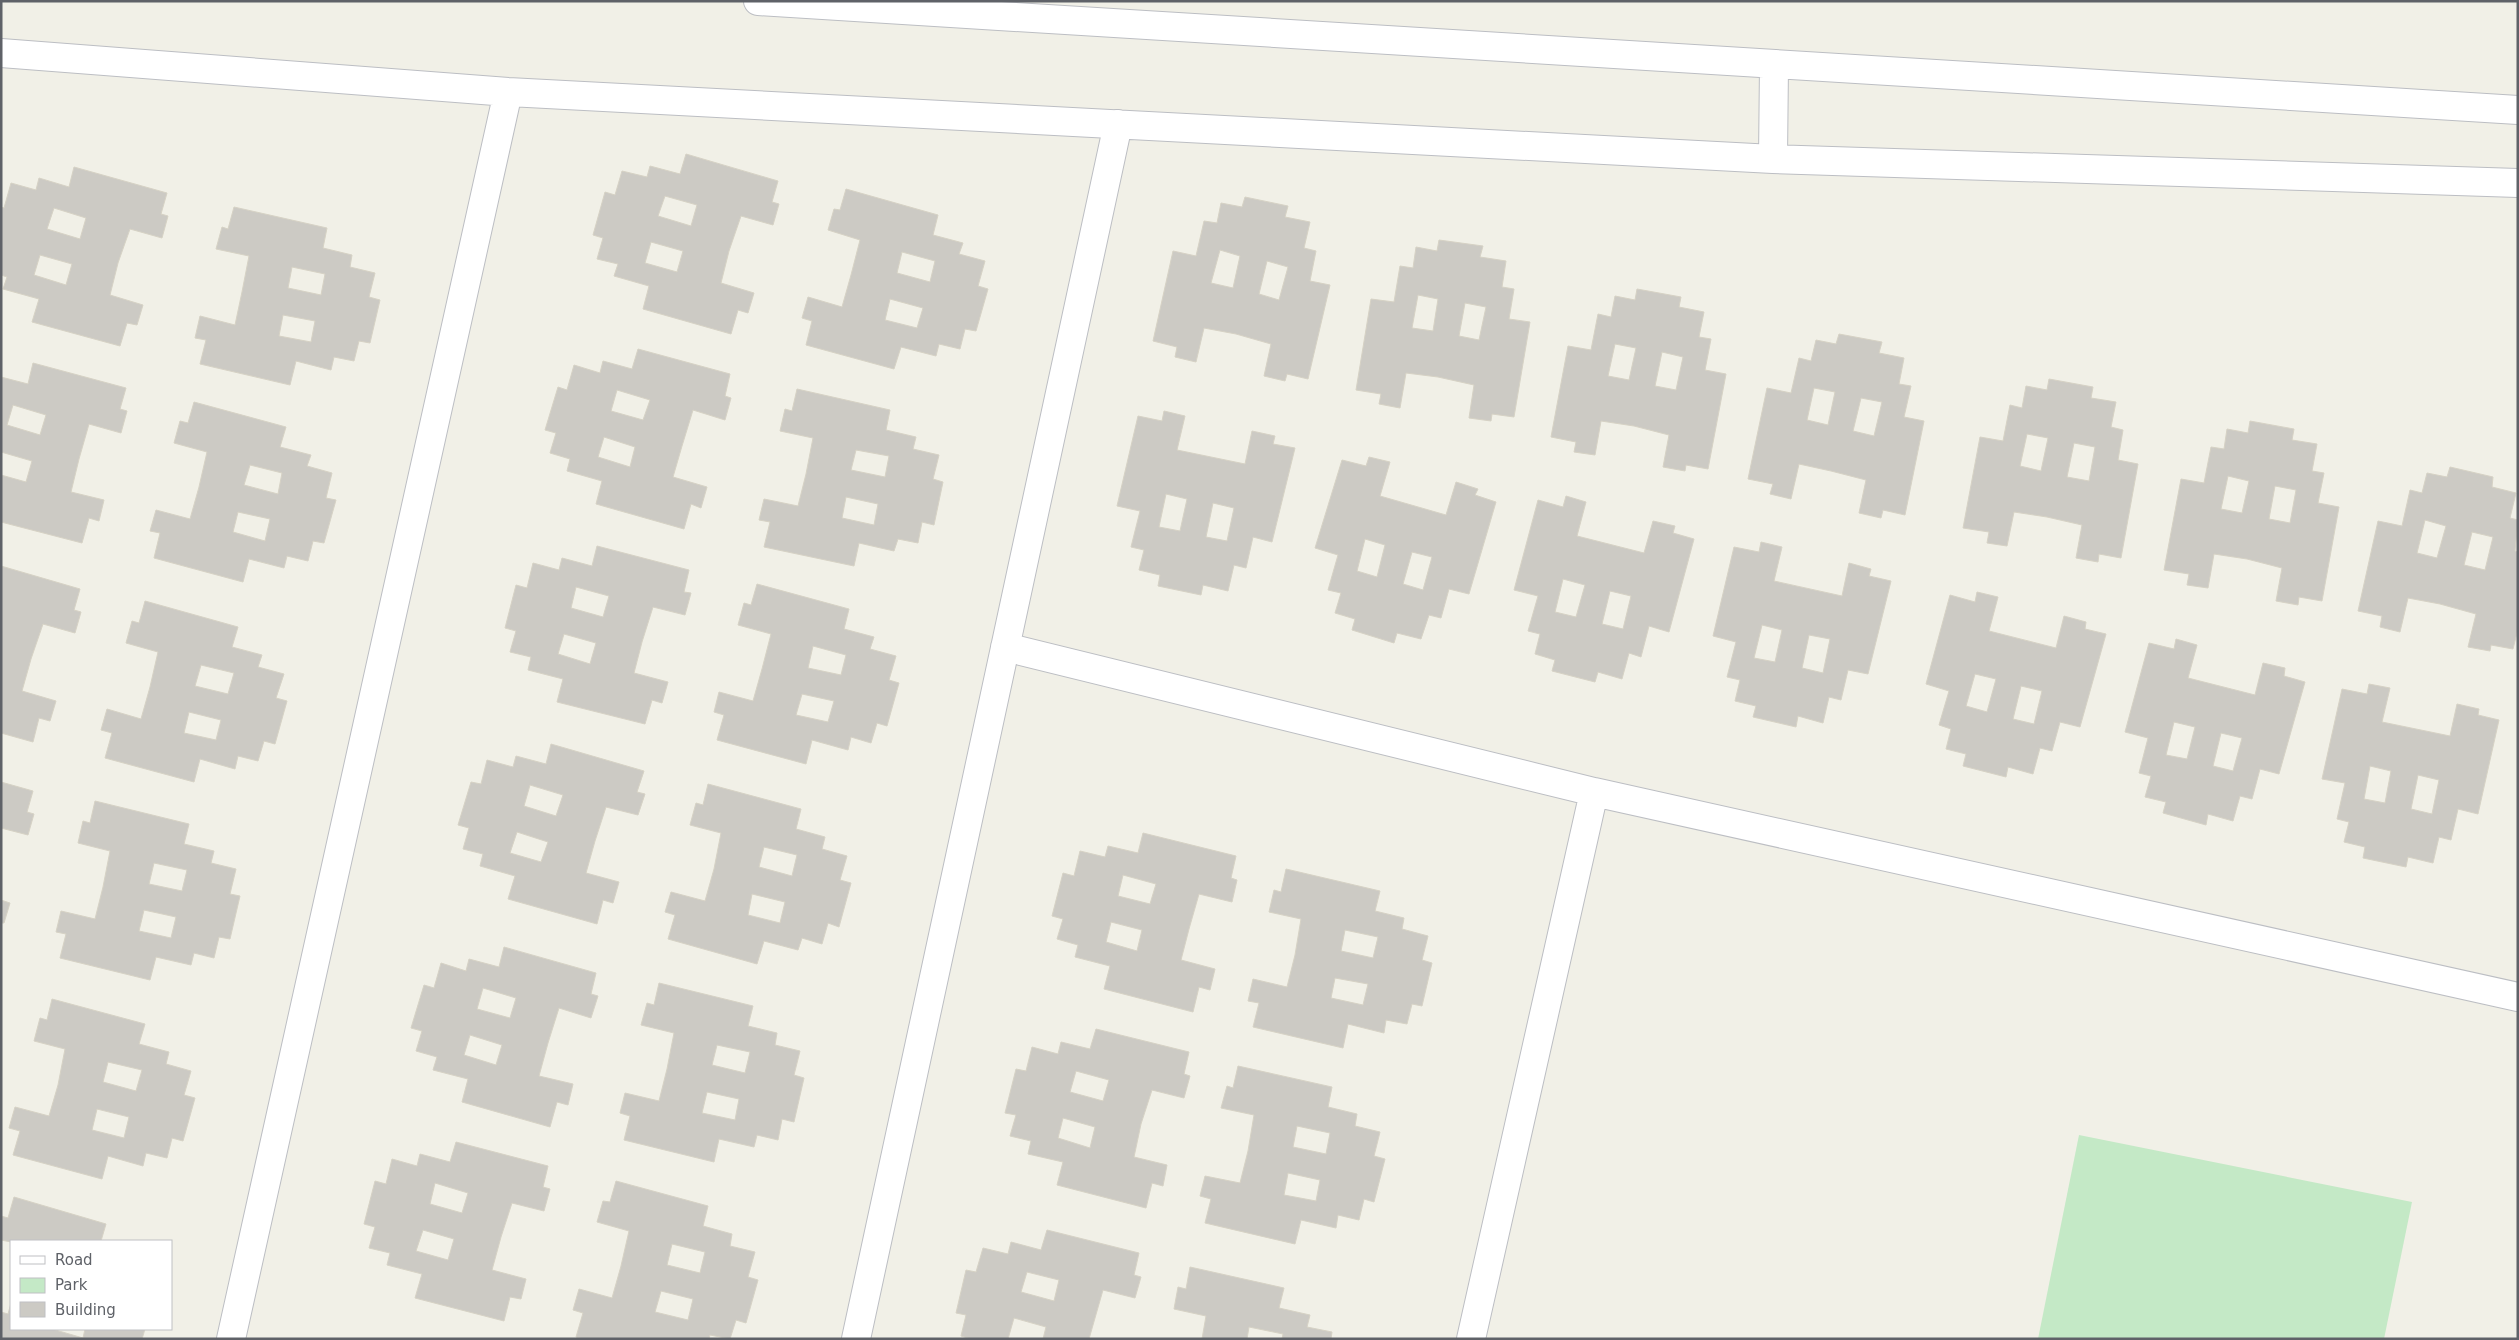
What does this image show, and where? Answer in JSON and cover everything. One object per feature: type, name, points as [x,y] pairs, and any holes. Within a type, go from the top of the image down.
[{"type":"street","points":[[758,1],[2518,110]]},
{"type":"street","points":[[1,53],[508,92],[1773,159],[2518,183]]},
{"type":"street","points":[[1773,159],[1774,65]]},
{"type":"street","points":[[231,1339],[508,92]]},
{"type":"street","points":[[856,1339],[1118,124]]},
{"type":"street","points":[[1005,647],[1594,792],[2518,997]]},
{"type":"street","points":[[1472,1339],[1594,792]]},
{"type":"green space","points":[[2079,1135],[2412,1202],[2384,1339],[2038,1339]]},
{"type":"building","points":[[686,154],[778,181],[772,202],[779,204],[773,225],[741,216],[729,251],[721,283],[754,293],[748,313],[738,310],[731,334],[643,309],[649,286],[614,276],[618,264],[597,259],[603,238],[593,235],[605,192],[615,195],[622,171],[647,177],[650,166],[680,174]],"holes":[[[665,196],[697,205],[691,226],[658,216]],[[651,242],[683,251],[677,272],[645,263]]]},
{"type":"building","points":[[74,167],[167,193],[161,214],[168,216],[162,238],[130,229],[118,263],[110,295],[143,305],[137,325],[127,323],[120,346],[32,322],[39,299],[3,289],[7,277],[1,275],[1,207],[4,208],[11,183],[36,190],[39,178],[69,187]],"holes":[[[54,208],[86,218],[80,239],[47,229]],[[40,255],[72,264],[66,285],[34,275]]]},
{"type":"building","points":[[846,189],[938,215],[933,235],[963,243],[959,254],[985,261],[978,286],[988,289],[976,331],[965,329],[960,349],[939,344],[936,356],[901,347],[894,369],[806,345],[812,321],[802,318],[808,297],[842,307],[860,240],[828,230],[834,209],[840,210]],"holes":[[[902,252],[935,261],[930,282],[897,273]],[[890,299],[923,308],[917,328],[885,320]]]},
{"type":"building","points":[[1245,197],[1288,206],[1285,217],[1310,222],[1304,248],[1316,251],[1310,281],[1330,285],[1308,379],[1287,374],[1285,381],[1264,376],[1271,344],[1236,334],[1204,328],[1196,362],[1175,357],[1177,347],[1153,341],[1173,251],[1196,256],[1204,221],[1217,223],[1221,203],[1242,207]],"holes":[[[1220,250],[1240,256],[1233,288],[1211,283]],[[1267,261],[1288,267],[1279,300],[1259,294]]]},
{"type":"building","points":[[234,207],[327,228],[323,248],[352,255],[350,267],[375,273],[369,297],[380,300],[370,343],[359,341],[354,361],[334,357],[331,370],[296,361],[290,385],[200,364],[206,340],[195,338],[200,316],[235,325],[242,292],[249,256],[216,249],[222,227],[228,229]],"holes":[[[292,267],[325,274],[321,295],[288,288]],[[283,315],[315,321],[311,342],[279,336]]]},
{"type":"building","points":[[1439,240],[1483,246],[1480,257],[1506,261],[1502,287],[1514,289],[1509,319],[1530,322],[1514,417],[1492,414],[1491,421],[1469,418],[1474,385],[1438,377],[1406,373],[1400,408],[1379,404],[1381,394],[1356,390],[1371,299],[1394,302],[1400,266],[1413,268],[1416,247],[1437,251]],"holes":[[[1418,295],[1438,299],[1433,331],[1412,328]],[[1465,303],[1486,307],[1479,340],[1459,336]]]},
{"type":"building","points":[[1637,289],[1681,297],[1679,307],[1704,312],[1699,337],[1711,339],[1705,370],[1726,374],[1708,469],[1686,465],[1685,471],[1663,467],[1669,435],[1634,426],[1601,421],[1595,455],[1574,452],[1576,442],[1551,437],[1568,346],[1591,350],[1598,314],[1611,317],[1615,296],[1635,300]],"holes":[[[1615,344],[1636,348],[1629,380],[1608,376]],[[1662,352],[1683,357],[1676,390],[1655,386]]]},
{"type":"building","points":[[1839,334],[1882,342],[1879,353],[1904,358],[1899,384],[1911,386],[1904,417],[1924,421],[1905,515],[1883,510],[1881,518],[1859,513],[1866,480],[1831,471],[1799,464],[1791,499],[1770,494],[1773,484],[1748,479],[1767,388],[1791,393],[1799,358],[1811,361],[1816,340],[1836,344]],"holes":[[[1814,388],[1835,392],[1828,425],[1807,420]],[[1861,398],[1882,402],[1874,436],[1853,431]]]},
{"type":"building","points":[[638,349],[730,374],[725,396],[731,398],[725,420],[693,410],[682,446],[673,477],[707,487],[701,508],[691,504],[684,529],[596,504],[602,481],[567,471],[570,459],[550,453],[556,433],[545,430],[558,387],[567,390],[574,365],[600,373],[603,361],[632,369]],"holes":[[[617,390],[650,400],[643,420],[611,411]],[[604,437],[635,447],[630,467],[598,457]]]},
{"type":"building","points":[[33,363],[126,388],[120,409],[127,411],[121,433],[89,424],[79,459],[71,492],[104,500],[99,521],[89,518],[82,543],[1,522],[1,475],[26,482],[32,461],[1,452],[1,377],[28,384]],"holes":[[[13,405],[46,415],[40,435],[7,425]]]},
{"type":"building","points":[[2049,379],[2093,387],[2091,398],[2116,402],[2111,427],[2123,430],[2118,460],[2138,464],[2121,558],[2099,554],[2098,562],[2076,558],[2082,525],[2047,517],[2014,512],[2007,546],[1987,543],[1989,532],[1963,528],[1980,437],[2003,441],[2010,405],[2022,408],[2026,386],[2047,390]],"holes":[[[2027,434],[2048,438],[2041,471],[2020,466]],[[2074,443],[2095,447],[2089,481],[2067,477]]]},
{"type":"building","points":[[797,389],[890,410],[886,430],[916,437],[913,449],[939,455],[933,479],[943,482],[934,525],[922,522],[918,543],[898,539],[894,551],[859,543],[854,566],[764,547],[770,522],[759,520],[764,499],[798,506],[806,474],[813,438],[780,431],[785,409],[792,411]],"holes":[[[856,450],[889,456],[885,477],[851,470]],[[846,497],[878,504],[874,525],[842,518]]]},
{"type":"building","points":[[194,402],[286,427],[280,447],[311,455],[307,466],[332,473],[326,498],[336,500],[324,543],[313,541],[308,561],[287,556],[284,568],[249,559],[243,582],[154,558],[160,533],[150,531],[156,510],[190,519],[199,487],[207,452],[174,443],[180,421],[188,423]],"holes":[[[250,465],[282,473],[278,494],[244,485]],[[238,512],[270,519],[265,541],[233,532]]]},
{"type":"building","points":[[1164,411],[1185,416],[1177,450],[1245,464],[1252,431],[1275,436],[1273,444],[1295,448],[1272,542],[1253,537],[1246,568],[1234,565],[1228,591],[1203,585],[1201,595],[1158,586],[1160,575],[1139,570],[1144,550],[1131,547],[1140,511],[1117,506],[1138,416],[1162,421]],"holes":[[[1166,494],[1187,499],[1180,531],[1159,527]],[[1213,503],[1234,508],[1227,541],[1206,537]]]},
{"type":"building","points":[[2250,421],[2294,429],[2292,440],[2317,444],[2312,471],[2324,473],[2318,503],[2339,507],[2322,601],[2299,597],[2298,605],[2276,601],[2282,568],[2247,559],[2214,554],[2208,588],[2187,585],[2189,574],[2164,570],[2181,479],[2204,483],[2211,447],[2224,449],[2227,429],[2248,433]],"holes":[[[2228,476],[2249,481],[2242,513],[2221,509]],[[2275,486],[2296,490],[2290,523],[2269,519]]]},
{"type":"building","points":[[1369,457],[1390,462],[1380,496],[1446,515],[1456,482],[1478,489],[1475,495],[1496,502],[1469,594],[1449,589],[1441,618],[1429,615],[1421,639],[1397,633],[1394,643],[1352,630],[1355,619],[1335,613],[1341,593],[1328,590],[1338,555],[1315,548],[1342,460],[1366,466]],"holes":[[[1365,539],[1385,545],[1377,577],[1357,571]],[[1412,552],[1432,557],[1423,590],[1403,584]]]},
{"type":"building","points":[[2450,467],[2493,477],[2492,487],[2516,493],[2510,518],[2518,520],[2515,551],[2518,552],[2518,629],[2513,649],[2491,645],[2490,651],[2468,647],[2476,614],[2440,604],[2408,598],[2400,632],[2380,627],[2382,616],[2358,611],[2378,521],[2402,526],[2410,490],[2422,493],[2427,473],[2447,477]],"holes":[[[2425,520],[2446,526],[2437,558],[2417,553]],[[2472,532],[2493,537],[2485,570],[2464,565]]]},
{"type":"building","points":[[1566,496],[1586,502],[1577,536],[1644,553],[1653,521],[1675,526],[1673,533],[1694,539],[1669,632],[1649,626],[1641,657],[1629,653],[1622,679],[1598,672],[1595,682],[1552,671],[1555,660],[1535,654],[1540,634],[1528,631],[1538,596],[1514,590],[1538,500],[1563,507]],"holes":[[[1563,579],[1585,585],[1576,617],[1555,612]],[[1610,591],[1631,596],[1623,629],[1602,624]]]},
{"type":"building","points":[[1761,542],[1782,547],[1774,581],[1842,596],[1849,563],[1871,569],[1869,576],[1891,581],[1868,674],[1848,670],[1841,700],[1829,697],[1823,723],[1798,716],[1796,727],[1753,717],[1756,706],[1735,701],[1740,680],[1727,677],[1736,642],[1713,636],[1734,547],[1759,552]],"holes":[[[1762,625],[1782,630],[1775,662],[1754,658]],[[1809,635],[1830,639],[1823,673],[1802,668]]]},
{"type":"building","points":[[597,546],[689,570],[684,592],[691,593],[685,615],[653,607],[642,642],[634,673],[668,682],[662,703],[652,700],[645,724],[557,702],[563,679],[528,670],[531,657],[510,652],[516,631],[505,628],[516,585],[527,588],[533,563],[559,570],[562,558],[592,566]],"holes":[[[576,587],[609,596],[603,617],[571,608]],[[564,634],[596,643],[590,664],[558,654]]]},
{"type":"building","points":[[1,566],[80,589],[74,610],[81,612],[75,633],[43,624],[31,659],[22,691],[56,701],[50,721],[39,718],[33,742],[1,733]]},
{"type":"building","points":[[757,584],[849,609],[844,629],[874,637],[870,649],[896,656],[889,680],[899,683],[887,726],[877,723],[871,743],[851,737],[848,750],[812,740],[806,764],[717,740],[724,715],[714,712],[719,692],[753,701],[771,634],[738,625],[744,603],[751,605]],"holes":[[[813,646],[846,655],[841,675],[808,668]],[[802,694],[834,701],[828,722],[796,715]]]},
{"type":"building","points":[[1977,592],[1998,597],[1989,631],[2056,648],[2064,616],[2086,622],[2085,629],[2106,634],[2080,727],[2060,722],[2052,751],[2040,748],[2033,774],[2008,767],[2006,777],[1963,766],[1966,754],[1946,749],[1951,729],[1939,725],[1949,691],[1926,684],[1950,595],[1975,602]],"holes":[[[1975,674],[1996,679],[1987,712],[1966,706]],[[2021,686],[2042,691],[2034,724],[2013,719]]]},
{"type":"building","points":[[145,601],[238,627],[232,647],[262,655],[258,667],[284,674],[276,698],[287,701],[275,744],[264,741],[258,761],[238,756],[235,769],[200,759],[194,782],[105,758],[112,733],[101,730],[107,709],[141,719],[150,687],[158,652],[126,643],[132,621],[139,623]],"holes":[[[201,665],[234,673],[228,694],[195,686]],[[189,712],[221,720],[216,740],[184,733]]]},
{"type":"building","points":[[2176,639],[2197,645],[2188,678],[2255,695],[2263,663],[2285,668],[2284,676],[2305,682],[2279,774],[2260,769],[2252,799],[2240,796],[2233,821],[2208,814],[2206,825],[2163,813],[2166,802],[2145,797],[2151,776],[2139,773],[2148,738],[2125,732],[2149,643],[2174,649]],"holes":[[[2174,722],[2195,727],[2187,759],[2166,755]],[[2221,733],[2242,738],[2233,771],[2213,766]]]},
{"type":"building","points":[[2369,684],[2390,688],[2382,722],[2450,736],[2457,704],[2479,709],[2478,715],[2499,720],[2478,814],[2458,809],[2451,840],[2439,837],[2433,863],[2408,857],[2406,867],[2363,858],[2365,847],[2344,842],[2349,822],[2337,819],[2345,783],[2322,779],[2342,689],[2367,694]],"holes":[[[2370,766],[2391,771],[2385,803],[2364,799]],[[2418,775],[2439,780],[2432,814],[2411,809]]]},
{"type":"building","points":[[551,744],[644,771],[637,792],[645,794],[638,815],[606,807],[595,841],[586,873],[619,882],[613,903],[603,900],[597,924],[508,899],[515,876],[480,866],[483,854],[463,849],[469,828],[458,825],[471,782],[481,784],[487,760],[513,767],[516,756],[546,764]],"holes":[[[530,785],[563,795],[556,816],[524,806]],[[517,832],[548,842],[541,862],[510,853]]]},
{"type":"building","points":[[1,782],[33,791],[27,812],[34,814],[28,835],[1,828]]},
{"type":"building","points":[[708,784],[801,809],[796,829],[825,837],[822,849],[847,856],[840,880],[851,883],[839,927],[828,923],[822,944],[802,938],[798,950],[764,941],[757,964],[668,939],[675,915],[665,912],[671,892],[705,901],[714,869],[721,833],[690,825],[696,803],[703,805]],"holes":[[[764,847],[797,855],[792,876],[759,867]],[[752,894],[785,902],[780,923],[748,915]]]},
{"type":"building","points":[[95,801],[189,824],[184,844],[214,851],[211,863],[236,869],[230,894],[240,896],[230,939],[219,937],[214,958],[194,953],[191,965],[156,957],[150,980],[60,958],[66,934],[56,932],[61,911],[95,919],[103,887],[110,851],[78,843],[83,821],[90,823]],"holes":[[[154,863],[187,870],[182,891],[149,884]],[[144,910],[176,917],[171,938],[139,931]]]},
{"type":"building","points":[[1143,833],[1236,856],[1231,878],[1237,880],[1232,902],[1199,894],[1189,929],[1181,960],[1215,969],[1210,990],[1199,987],[1193,1012],[1104,989],[1110,966],[1075,957],[1078,945],[1057,939],[1063,919],[1052,916],[1063,873],[1074,876],[1080,851],[1105,857],[1108,846],[1138,853]],"holes":[[[1123,875],[1156,884],[1150,904],[1118,896]],[[1111,922],[1142,930],[1137,951],[1106,942]]]},
{"type":"building","points":[[1286,869],[1380,891],[1375,911],[1404,918],[1402,929],[1428,936],[1422,960],[1432,963],[1422,1006],[1412,1004],[1407,1024],[1386,1020],[1384,1033],[1348,1024],[1343,1048],[1253,1027],[1259,1003],[1248,1001],[1253,979],[1287,987],[1295,955],[1301,919],[1269,912],[1274,890],[1281,892]],"holes":[[[1345,930],[1378,937],[1373,958],[1341,951]],[[1335,978],[1368,984],[1363,1005],[1331,998]]]},
{"type":"building","points":[[1,900],[10,903],[4,923],[1,923]]},
{"type":"building","points":[[504,947],[596,973],[591,994],[598,996],[591,1018],[559,1008],[548,1043],[539,1076],[573,1084],[568,1105],[557,1102],[550,1127],[462,1102],[468,1079],[433,1070],[437,1057],[416,1051],[422,1031],[411,1028],[424,985],[434,988],[441,963],[466,971],[469,959],[499,967]],"holes":[[[483,988],[516,998],[510,1018],[477,1009]],[[470,1035],[502,1045],[496,1065],[464,1055]]]},
{"type":"building","points":[[659,983],[753,1006],[748,1026],[777,1033],[775,1045],[800,1051],[794,1075],[804,1078],[794,1122],[782,1119],[778,1140],[757,1135],[754,1147],[719,1139],[714,1162],[624,1140],[630,1116],[620,1113],[625,1093],[659,1101],[667,1069],[674,1033],[641,1025],[647,1003],[654,1005]],"holes":[[[717,1045],[750,1052],[745,1073],[712,1065]],[[707,1092],[739,1099],[735,1120],[702,1113]]]},
{"type":"building","points":[[52,999],[145,1024],[139,1044],[169,1052],[166,1064],[191,1071],[184,1095],[195,1098],[183,1141],[172,1138],[167,1158],[146,1153],[143,1166],[108,1156],[102,1179],[13,1155],[20,1131],[9,1128],[15,1107],[49,1116],[58,1085],[65,1049],[34,1041],[40,1018],[47,1020]],"holes":[[[108,1062],[142,1070],[136,1091],[103,1082]],[[97,1109],[129,1117],[124,1138],[92,1130]]]},
{"type":"building","points":[[1096,1029],[1189,1052],[1184,1074],[1190,1076],[1184,1098],[1152,1090],[1141,1124],[1134,1157],[1167,1165],[1163,1186],[1152,1183],[1146,1208],[1057,1185],[1063,1162],[1028,1154],[1031,1141],[1010,1136],[1016,1115],[1005,1113],[1016,1069],[1026,1071],[1032,1047],[1058,1054],[1061,1042],[1090,1049]],"holes":[[[1076,1071],[1109,1080],[1103,1101],[1070,1092]],[[1063,1118],[1095,1127],[1090,1148],[1058,1138]]]},
{"type":"building","points":[[1238,1066],[1332,1087],[1328,1107],[1357,1114],[1355,1126],[1380,1132],[1374,1156],[1385,1159],[1374,1202],[1364,1199],[1359,1220],[1338,1215],[1336,1228],[1301,1220],[1295,1244],[1205,1223],[1211,1199],[1200,1196],[1205,1176],[1240,1183],[1248,1151],[1254,1115],[1221,1108],[1227,1086],[1233,1088]],"holes":[[[1297,1126],[1330,1133],[1326,1154],[1293,1147]],[[1288,1173],[1320,1180],[1316,1201],[1284,1195]]]},
{"type":"building","points":[[456,1142],[548,1166],[543,1187],[550,1189],[544,1211],[512,1203],[501,1237],[492,1270],[526,1279],[521,1299],[510,1297],[504,1321],[415,1298],[422,1274],[387,1265],[390,1253],[369,1248],[375,1227],[364,1224],[375,1181],[386,1184],[392,1159],[417,1166],[420,1154],[450,1162]],"holes":[[[435,1183],[468,1193],[462,1213],[430,1204]],[[423,1230],[454,1239],[448,1260],[416,1251]]]},
{"type":"building","points":[[616,1181],[708,1206],[703,1226],[732,1234],[730,1246],[755,1252],[748,1277],[758,1280],[746,1323],[736,1320],[730,1339],[710,1335],[709,1339],[583,1339],[576,1337],[583,1313],[573,1310],[579,1289],[612,1298],[621,1266],[629,1231],[597,1222],[603,1201],[610,1202]],"holes":[[[672,1244],[705,1252],[700,1273],[667,1265]],[[661,1291],[693,1299],[688,1320],[655,1312]]]},
{"type":"building","points":[[14,1197],[106,1224],[101,1240],[10,1240],[10,1242],[1,1240],[1,1216],[8,1218]]},
{"type":"building","points":[[1047,1230],[1139,1253],[1134,1275],[1141,1277],[1135,1298],[1103,1290],[1089,1339],[1043,1339],[1046,1327],[1014,1318],[1008,1339],[971,1339],[961,1336],[966,1315],[956,1313],[966,1270],[976,1272],[983,1248],[1008,1254],[1011,1242],[1041,1250]],"holes":[[[1027,1272],[1059,1280],[1054,1301],[1021,1292]]]},
{"type":"building","points":[[1190,1267],[1284,1288],[1279,1308],[1310,1315],[1307,1327],[1332,1332],[1331,1339],[1282,1339],[1283,1334],[1249,1327],[1247,1339],[1202,1339],[1206,1316],[1174,1309],[1178,1287],[1186,1289]]},
{"type":"building","points":[[10,1307],[10,1330],[55,1330],[83,1338],[85,1330],[145,1330],[142,1339],[1,1339],[1,1312],[8,1314]]}]
